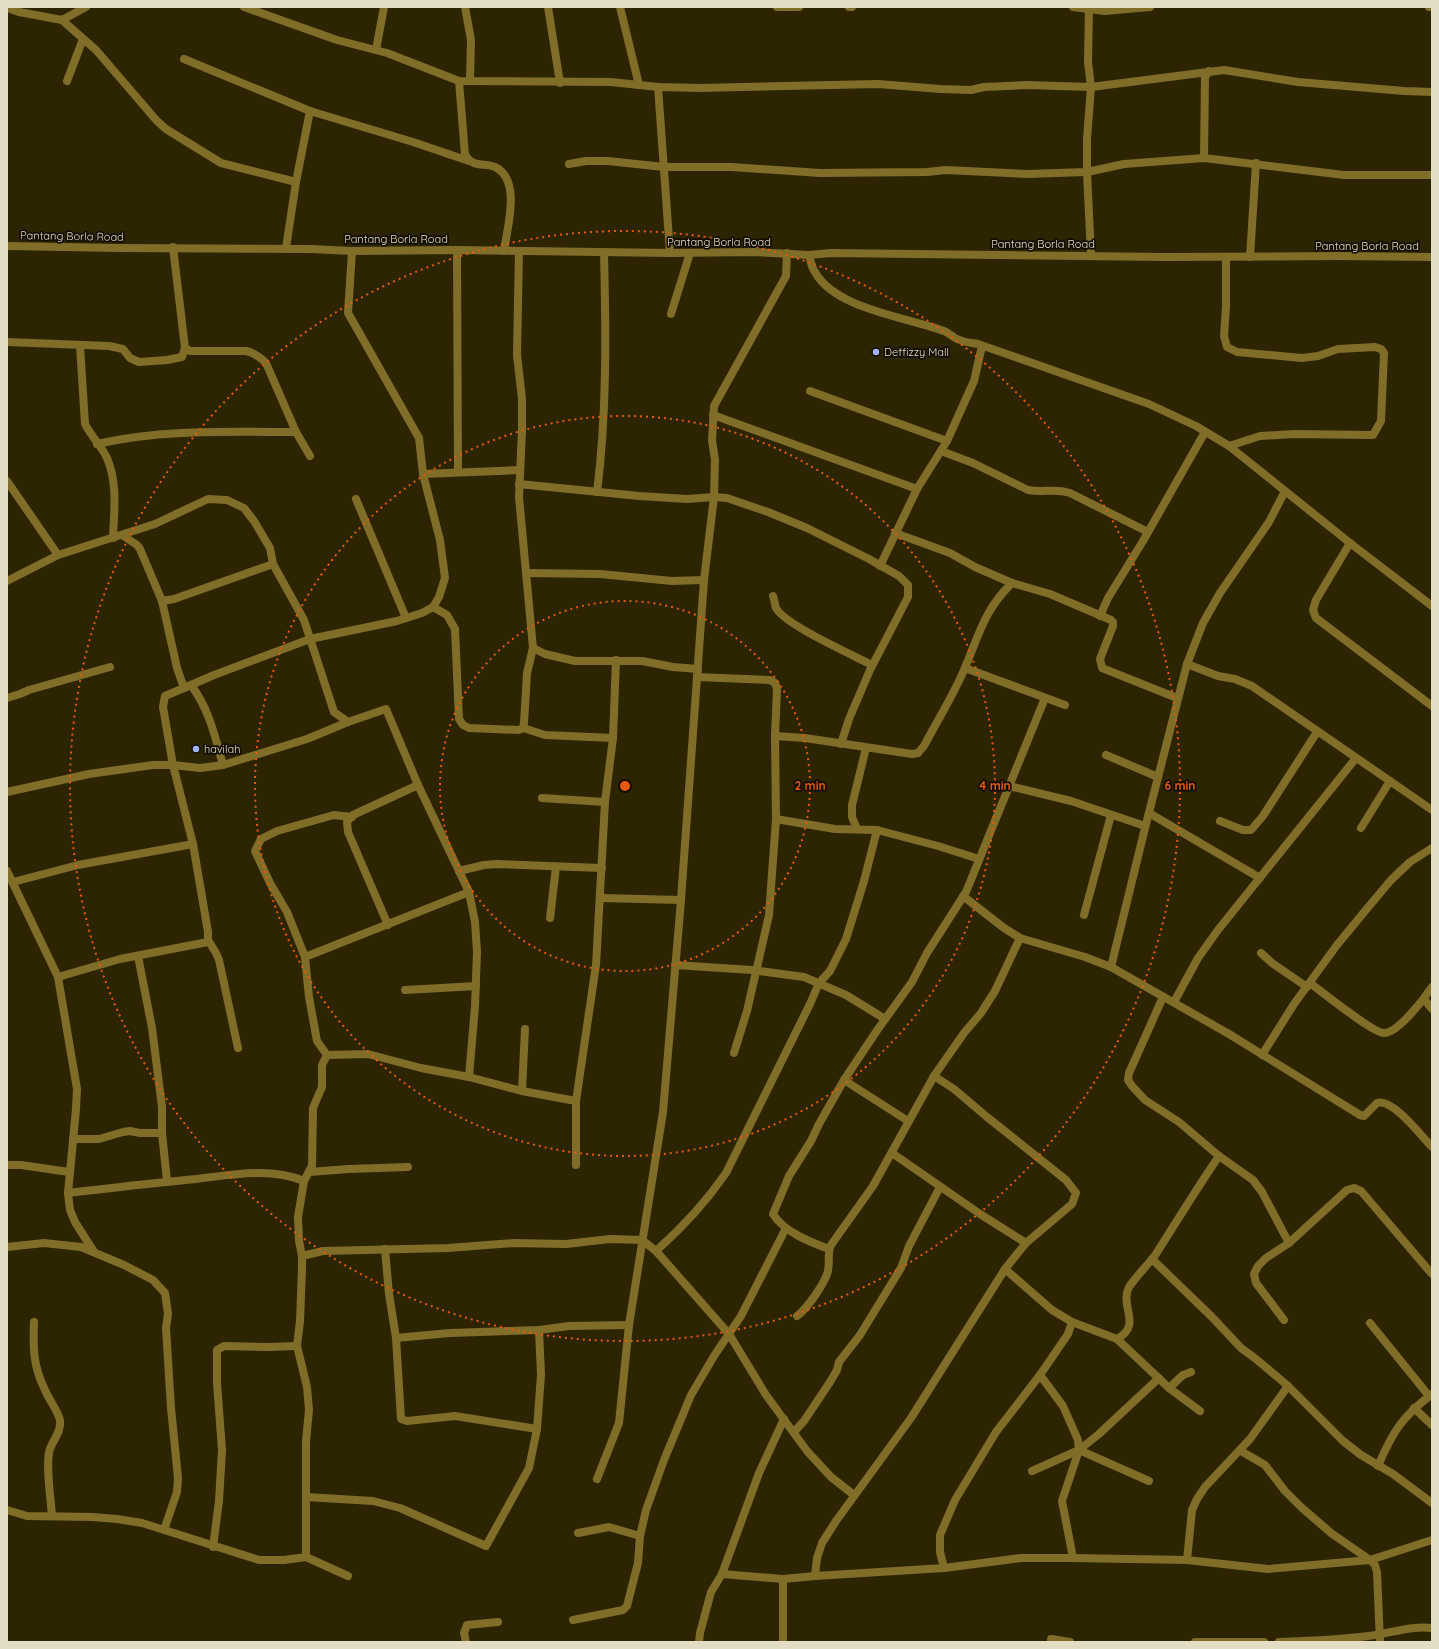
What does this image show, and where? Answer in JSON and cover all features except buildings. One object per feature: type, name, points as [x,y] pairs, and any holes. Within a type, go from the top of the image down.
[{"type":"street","points":[[62,20],[86,7]]},
{"type":"street","points":[[244,7],[337,40],[387,53],[459,81],[470,80],[560,83],[611,82],[658,87],[715,88],[878,84],[956,90],[1026,85],[1091,87],[1224,70],[1298,82],[1432,92]]},
{"type":"street","points":[[376,50],[384,7]]},
{"type":"street","points":[[465,7],[471,40],[470,80]]},
{"type":"street","points":[[548,7],[560,83]]},
{"type":"street","points":[[620,7],[639,85]]},
{"type":"street","points":[[777,7],[798,7]]},
{"type":"street","points":[[1073,7],[1105,11],[1150,7]]},
{"type":"street","points":[[7,8],[62,20],[96,50],[156,121],[166,129],[221,163],[296,182]]},
{"type":"street","points":[[1089,8],[1088,62],[1091,87],[1087,138],[1087,172],[1091,256]]},
{"type":"street","points":[[67,81],[83,39]]},
{"type":"street","points":[[184,59],[310,111],[469,161],[495,167],[508,178],[512,195],[504,251]]},
{"type":"street","points":[[1204,158],[1205,77],[1210,71]]},
{"type":"street","points":[[459,81],[465,155],[469,161]]},
{"type":"street","points":[[658,87],[670,253]]},
{"type":"street","points":[[286,248],[296,182],[310,111]]},
{"type":"street","points":[[569,164],[586,161],[608,161],[664,167],[731,167],[853,173],[927,172],[946,170],[1027,174],[1087,172],[1124,164],[1204,158],[1344,175],[1432,175]]},
{"type":"street","points":[[1250,257],[1256,164]]},
{"type":"street","name":"Pantang Borla Road","points":[[7,246],[286,248],[352,251],[457,250],[604,253],[787,253],[809,255],[831,253],[1226,257],[1432,257]]},
{"type":"street","points":[[7,342],[109,346],[123,349],[130,358],[139,362],[167,360],[182,357],[185,348],[173,247]]},
{"type":"street","points":[[457,250],[458,472]]},
{"type":"street","points":[[238,1048],[219,960],[208,940],[208,932],[193,844],[162,707],[165,696],[214,675],[310,639],[406,618],[422,613],[433,607],[439,597],[445,578],[440,540],[423,474],[419,438],[348,312],[352,251]]},
{"type":"street","points":[[519,251],[517,355],[522,399],[519,484],[521,530],[533,648],[527,673],[523,728]]},
{"type":"street","points":[[597,492],[602,452],[606,335],[604,253]]},
{"type":"street","points":[[671,314],[690,253]]},
{"type":"street","points":[[597,1479],[619,1423],[630,1325],[642,1240],[663,1112],[681,900],[704,580],[714,497],[715,460],[712,440],[714,406],[786,276],[787,253]]},
{"type":"street","points":[[809,255],[816,275],[825,286],[833,292],[884,313],[945,331],[958,339],[1149,404],[1175,415],[1229,446],[1350,543],[1431,602]]},
{"type":"street","points":[[1226,257],[1226,307],[1224,336],[1227,347],[1237,352],[1302,358],[1318,356],[1338,349],[1364,347],[1375,347],[1380,349],[1384,354],[1381,421],[1373,435],[1294,434],[1260,436],[1229,446]]},
{"type":"street","points":[[80,346],[85,424],[97,444],[107,456],[114,476],[113,538]]},
{"type":"street","points":[[880,566],[917,489],[947,441],[974,381],[982,346]]},
{"type":"street","points":[[185,348],[190,351],[246,351],[254,353],[261,358],[266,363],[296,432],[310,456]]},
{"type":"street","points":[[810,391],[947,441]]},
{"type":"street","points":[[713,415],[917,489]]},
{"type":"street","points":[[97,444],[121,438],[183,432],[296,432]]},
{"type":"street","points":[[1100,616],[1108,598],[1148,532],[1205,432]]},
{"type":"street","points":[[941,452],[973,463],[1028,490],[1060,490],[1070,493],[1148,532]]},
{"type":"street","points":[[423,474],[520,470]]},
{"type":"street","points":[[7,481],[58,555]]},
{"type":"street","points":[[519,484],[687,499],[714,497],[733,500],[807,528],[899,576],[908,585],[908,597],[872,665],[849,719],[841,744]]},
{"type":"street","points":[[1111,967],[1148,813],[1187,664],[1203,623],[1220,593],[1269,522],[1285,491]]},
{"type":"street","points":[[7,580],[58,555],[155,524],[208,499],[227,500],[244,508],[254,521],[270,548],[273,564],[304,620],[334,712],[348,722]]},
{"type":"street","points":[[356,499],[406,618]]},
{"type":"street","points":[[895,533],[950,553],[975,567],[1012,583],[1050,594],[1113,622],[1100,659],[1102,668],[1177,698]]},
{"type":"street","points":[[122,535],[137,545],[140,549],[162,601],[177,668],[188,687],[200,698],[213,726],[223,765]]},
{"type":"street","points":[[1350,543],[1316,600],[1313,610],[1316,618],[1432,706]]},
{"type":"street","points":[[162,601],[174,599],[273,564]]},
{"type":"street","points":[[526,573],[600,574],[672,581],[704,580]]},
{"type":"street","points":[[775,736],[805,738],[912,754],[918,753],[924,746],[965,668],[977,636],[991,607],[1012,583]]},
{"type":"street","points":[[773,596],[777,608],[785,616],[807,632],[872,665]]},
{"type":"street","points":[[433,607],[447,615],[455,629],[459,719],[463,725],[469,728],[519,730],[523,728],[545,735],[613,738]]},
{"type":"street","points":[[533,648],[545,654],[575,662],[616,660],[642,661],[697,673],[770,680],[775,683],[777,689],[775,736],[776,819],[769,915],[743,1024],[734,1053]]},
{"type":"street","points":[[576,1165],[576,1101],[596,965],[605,802],[613,738],[616,660]]},
{"type":"street","points":[[1187,664],[1218,676],[1235,679],[1252,686],[1432,810]]},
{"type":"street","points":[[7,698],[29,690],[110,667]]},
{"type":"street","points":[[965,668],[1065,705]]},
{"type":"street","points":[[829,1249],[786,1228],[773,1214],[776,1204],[789,1176],[844,1080],[912,982],[927,953],[963,896],[1045,698]]},
{"type":"street","points":[[7,792],[89,774],[153,765],[174,765],[200,768],[223,765],[307,739],[348,722],[386,709],[418,785],[470,892],[475,922],[477,952],[469,1077]]},
{"type":"street","points":[[1220,821],[1243,830],[1251,830],[1263,816],[1317,732]]},
{"type":"street","points":[[857,829],[852,817],[852,805],[866,748]]},
{"type":"street","points":[[1106,755],[1158,777]]},
{"type":"street","points":[[1174,1002],[1198,958],[1356,758]]},
{"type":"street","points":[[1361,828],[1390,781]]},
{"type":"street","points":[[388,925],[348,832],[347,822],[352,817],[418,785]]},
{"type":"street","points":[[1009,786],[1071,801],[1145,826]]},
{"type":"street","points":[[542,798],[605,802]]},
{"type":"street","points":[[1148,813],[1260,878]]},
{"type":"street","points":[[327,1054],[317,1041],[309,997],[305,957],[287,912],[270,884],[255,852],[260,839],[277,831],[334,815],[352,817]]},
{"type":"street","points":[[1084,915],[1111,815]]},
{"type":"street","points":[[776,819],[835,829],[877,830],[938,846],[979,859]]},
{"type":"street","points":[[656,1251],[680,1230],[712,1193],[726,1173],[819,983],[830,971],[846,939],[864,881],[877,830]]},
{"type":"street","points":[[13,882],[78,865],[193,844]]},
{"type":"street","points":[[1262,1055],[1294,1004],[1337,945],[1390,880],[1410,862],[1432,848]]},
{"type":"street","points":[[459,871],[490,864],[602,868]]},
{"type":"street","points":[[550,918],[556,867]]},
{"type":"street","points":[[7,871],[58,977],[77,1089],[69,1172],[68,1193],[70,1210],[75,1222],[95,1253]]},
{"type":"street","points":[[305,957],[470,892]]},
{"type":"street","points":[[963,896],[1004,928],[1020,938],[1085,957],[1111,967],[1174,1002],[1360,1115],[1364,1116],[1368,1114],[1377,1103],[1385,1103],[1398,1110],[1432,1147]]},
{"type":"street","points":[[600,898],[681,900]]},
{"type":"street","points":[[797,1316],[803,1312],[816,1294],[828,1271],[829,1249],[872,1186],[892,1153],[908,1121],[934,1076],[992,997],[1020,938]]},
{"type":"street","points":[[58,977],[120,959],[208,942],[208,940]]},
{"type":"street","points":[[1261,953],[1272,963],[1376,1030],[1384,1033],[1395,1030],[1424,999],[1432,987]]},
{"type":"street","points":[[138,956],[152,1028],[162,1107],[162,1132],[167,1181]]},
{"type":"street","points":[[675,965],[756,970],[804,976],[846,995],[885,1019]]},
{"type":"street","points":[[405,990],[476,986]]},
{"type":"street","points":[[1163,997],[1129,1073],[1128,1080],[1145,1100],[1179,1122],[1219,1156],[1253,1180],[1262,1192],[1289,1243]]},
{"type":"street","points":[[1424,999],[1432,1009]]},
{"type":"street","points":[[522,1091],[525,1029]]},
{"type":"street","points":[[327,1054],[368,1054],[421,1068],[469,1077],[522,1091],[576,1101]]},
{"type":"street","points":[[306,1557],[306,1441],[308,1410],[307,1387],[297,1346],[300,1321],[302,1256],[299,1241],[298,1217],[304,1181],[309,1172],[312,1156],[312,1108],[322,1086],[322,1065],[327,1054]]},
{"type":"street","points":[[815,1576],[817,1558],[822,1543],[854,1495],[911,1418],[1005,1269],[1026,1243],[1072,1204],[1076,1193],[1066,1180],[986,1117],[954,1089],[934,1076]]},
{"type":"street","points":[[844,1080],[908,1121]]},
{"type":"street","points":[[73,1139],[99,1139],[130,1131],[140,1133],[162,1132]]},
{"type":"street","points":[[892,1153],[980,1214],[1026,1243]]},
{"type":"street","points":[[1117,1339],[1124,1336],[1130,1324],[1127,1296],[1128,1289],[1152,1259],[1219,1156]]},
{"type":"street","points":[[7,1165],[22,1165],[69,1172]]},
{"type":"street","points":[[309,1172],[408,1167]]},
{"type":"street","points":[[68,1193],[167,1181],[245,1174],[280,1173],[304,1181]]},
{"type":"street","points":[[794,1432],[804,1421],[830,1382],[837,1370],[839,1362],[860,1335],[901,1268],[909,1246],[940,1187]]},
{"type":"street","points":[[1284,1320],[1256,1283],[1254,1274],[1258,1266],[1266,1258],[1289,1243],[1347,1190],[1354,1188],[1362,1191],[1432,1274]]},
{"type":"street","points":[[573,1620],[623,1610],[627,1606],[638,1563],[640,1536],[646,1510],[656,1481],[691,1395],[714,1356],[742,1316],[786,1228]]},
{"type":"street","points":[[302,1256],[324,1251],[448,1248],[514,1243],[566,1244],[610,1239],[642,1240],[656,1251],[729,1334],[766,1395],[807,1451],[831,1477],[854,1495]]},
{"type":"street","points":[[7,1247],[44,1243],[81,1247],[153,1280],[162,1288],[165,1294],[168,1314],[166,1328],[171,1408],[178,1478],[177,1492],[164,1530]]},
{"type":"street","points":[[385,1249],[389,1294],[396,1338],[400,1417],[402,1420],[455,1416],[537,1429]]},
{"type":"street","points":[[1152,1259],[1212,1317],[1241,1348],[1288,1386],[1343,1441],[1378,1466],[1393,1474],[1432,1503]]},
{"type":"street","points":[[1005,1269],[1052,1310],[1072,1322],[1117,1339],[1169,1388],[1200,1411]]},
{"type":"street","points":[[34,1322],[34,1359],[45,1390],[57,1412],[60,1421],[60,1428],[49,1450],[52,1516]]},
{"type":"street","points":[[944,1568],[940,1552],[940,1535],[955,1500],[996,1432],[1040,1376],[1068,1334],[1072,1322]]},
{"type":"street","points":[[1370,1323],[1431,1395],[1414,1408],[1395,1430],[1378,1466]]},
{"type":"street","points":[[396,1338],[539,1330],[569,1326],[630,1325]]},
{"type":"street","points":[[306,1497],[373,1501],[400,1508],[486,1546],[529,1468],[537,1429],[541,1375],[539,1330]]},
{"type":"street","points":[[213,1547],[219,1501],[222,1450],[217,1383],[217,1350],[224,1346],[297,1346]]},
{"type":"street","points":[[1169,1388],[1183,1375],[1191,1372]]},
{"type":"street","points":[[1040,1376],[1063,1406],[1078,1440],[1079,1450],[1062,1501],[1073,1558]]},
{"type":"street","points":[[1032,1471],[1079,1450],[1099,1434],[1159,1378]]},
{"type":"street","points":[[1187,1560],[1192,1510],[1197,1499],[1205,1487],[1241,1451],[1288,1386]]},
{"type":"street","points":[[1414,1408],[1432,1425]]},
{"type":"street","points":[[699,1642],[711,1592],[722,1574],[759,1473],[784,1419]]},
{"type":"street","points":[[1079,1450],[1149,1481]]},
{"type":"street","points":[[1241,1451],[1265,1465],[1285,1491],[1300,1506],[1331,1533],[1375,1565],[1377,1572],[1380,1638]]},
{"type":"street","points":[[7,1510],[27,1516],[117,1519],[164,1530],[213,1547],[258,1560],[284,1560],[306,1557],[348,1576]]},
{"type":"street","points":[[578,1533],[609,1527],[640,1536]]},
{"type":"street","points":[[722,1574],[783,1579],[944,1568],[1021,1558],[1187,1560],[1268,1569],[1370,1560],[1432,1540]]},
{"type":"street","points":[[783,1579],[783,1642]]},
{"type":"street","points":[[466,1642],[464,1633],[467,1625],[498,1622]]},
{"type":"street","points":[[1279,1642],[1380,1638],[1414,1627],[1432,1628]]},
{"type":"street","points":[[1051,1639],[1070,1642]]},
{"type":"street","points":[[1195,1642],[1264,1642]]},
{"type":"place","name":"Deffizzy Mall","points":[[876,352]]},
{"type":"place","name":"havilah","points":[[196,749]]}]
